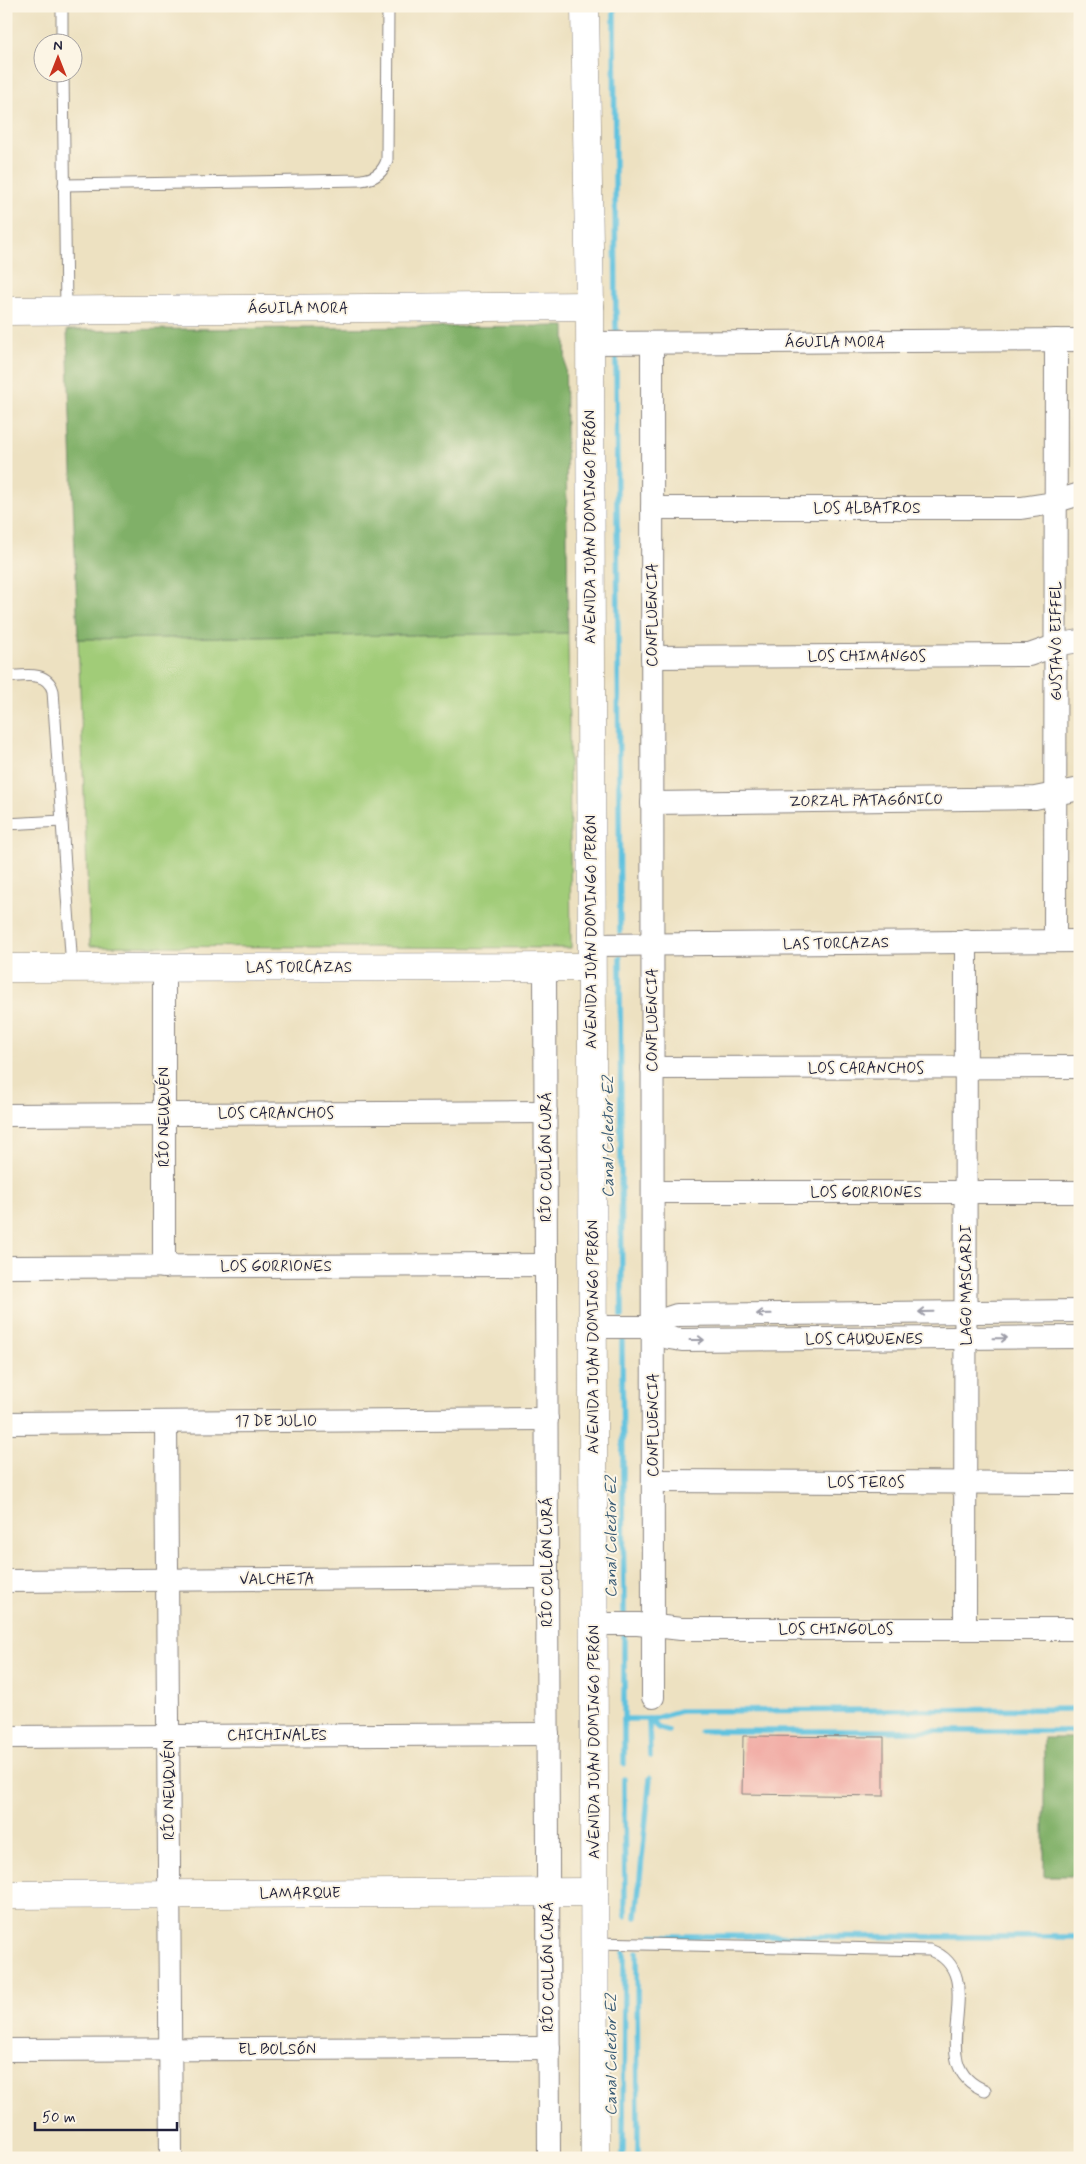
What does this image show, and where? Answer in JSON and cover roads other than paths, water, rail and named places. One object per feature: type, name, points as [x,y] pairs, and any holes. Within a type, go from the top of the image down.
[{"type":"street","name":"AVENIDA JUAN DOMINGO PERÓN","points":[[586,6],[590,306],[595,2158]]},
{"type":"street","name":"ÁGUILA MORA","points":[[6,311],[590,306]]},
{"type":"street","name":"GUSTAVO EIFFEL","points":[[1055,941],[1056,340]]},
{"type":"street","name":"ÁGUILA MORA","points":[[590,343],[1080,340]]},
{"type":"street","name":"CONFLUENCIA","points":[[652,343],[653,1697]]},
{"type":"street","name":"LOS ALBATROS","points":[[652,508],[1020,508],[1039,506],[1080,494]]},
{"type":"street","name":"LOS CHIMANGOS","points":[[652,658],[1029,655],[1056,646],[1080,641]]},
{"type":"street","name":"ZORZAL PATAGÓNICO","points":[[652,803],[1035,798],[1080,789]]},
{"type":"street","name":"LAS TORCAZAS","points":[[6,968],[545,967],[652,944],[1080,940]]},
{"type":"street","name":"LAGO MASCARDI","points":[[965,1629],[966,941]]},
{"type":"street","name":"RÍO COLLÓN CURÁ","points":[[545,967],[549,2158]]},
{"type":"street","name":"RÍO NEUQUÉN","points":[[164,968],[164,1267]]},
{"type":"street","name":"LOS CARANCHOS","points":[[652,1068],[1080,1068]]},
{"type":"street","name":"LOS CARANCHOS","points":[[6,1115],[546,1112]]},
{"type":"street","name":"LOS GORRIONES","points":[[652,1192],[1080,1192]]},
{"type":"street","name":"LOS GORRIONES","points":[[6,1267],[546,1265]]},
{"type":"street","name":"LOS CAUQUENES","points":[[652,1327],[662,1320],[678,1315],[1080,1311]]},
{"type":"street","name":"LOS CAUQUENES","points":[[593,1327],[652,1327],[669,1338],[682,1340],[1080,1337]]},
{"type":"street","name":"17 DE JULIO","points":[[6,1423],[547,1419]]},
{"type":"street","name":"RÍO NEUQUÉN","points":[[166,1422],[171,2158]]},
{"type":"street","name":"LOS TEROS","points":[[653,1482],[1080,1483]]},
{"type":"street","name":"VALCHETA","points":[[6,1581],[547,1577]]},
{"type":"street","name":"LOS CHINGOLOS","points":[[593,1624],[653,1626],[681,1630],[1080,1629]]},
{"type":"street","name":"CHICHINALES","points":[[6,1737],[548,1734]]},
{"type":"street","name":"LAMARQUE","points":[[6,1895],[594,1892]]},
{"type":"street","name":"EL BOLSÓN","points":[[6,2050],[548,2048]]},
{"type":"lane","points":[[62,6],[62,32]]},
{"type":"lane","points":[[64,184],[361,180],[374,177],[380,172],[387,160],[388,6]]},
{"type":"lane","points":[[63,82],[66,310]]},
{"type":"lane","points":[[6,677],[40,676],[46,678],[52,686],[72,968]]},
{"type":"lane","points":[[6,824],[62,821]]},
{"type":"lane","points":[[594,1943],[930,1950],[948,1961],[957,1979],[956,2056],[959,2070],[969,2082],[985,2090]]},
{"type":"waterway","points":[[614,6],[616,332]]},
{"type":"waterway","points":[[616,353],[620,932]]},
{"type":"waterway","name":"Canal Colector E2","points":[[620,958],[622,1316]]},
{"type":"waterway","name":"Canal Colector E2","points":[[622,1338],[624,1616]]},
{"type":"waterway","name":"Canal Colector E2","points":[[624,1633],[624,1764]]},
{"type":"waterway","points":[[624,1719],[653,1719],[680,1711],[1080,1709]]},
{"type":"waterway","points":[[649,1719],[650,1756]]},
{"type":"waterway","points":[[649,1719],[658,1728],[668,1731]]},
{"type":"waterway","points":[[701,1731],[1080,1731]]},
{"type":"waterway","points":[[636,1917],[650,1778]]},
{"type":"waterway","name":"Canal Colector E2","points":[[624,1779],[625,1916]]},
{"type":"waterway","points":[[653,1936],[1080,1937]]},
{"type":"waterway","points":[[637,1952],[638,2158]]},
{"type":"waterway","name":"Canal Colector E2","points":[[623,2158],[624,1953]]}]
